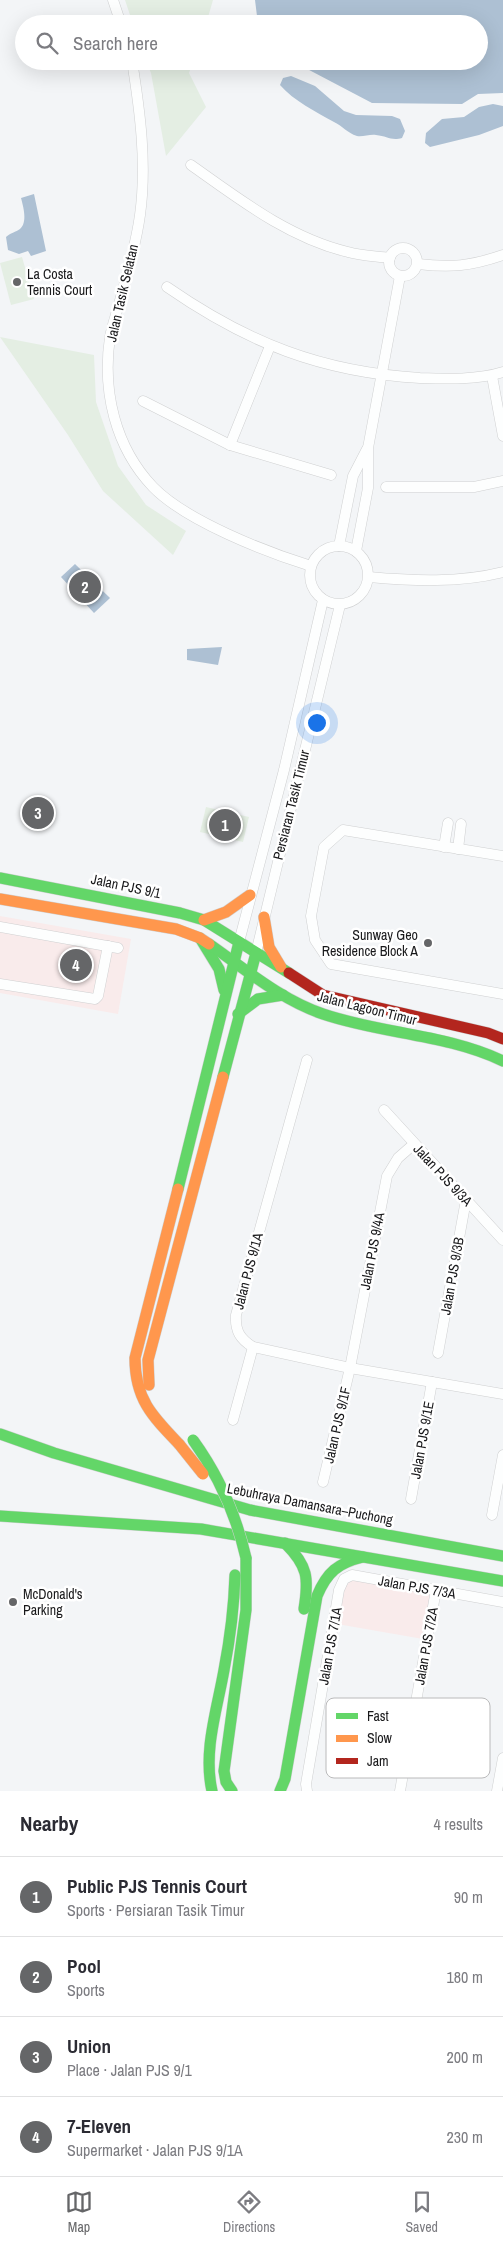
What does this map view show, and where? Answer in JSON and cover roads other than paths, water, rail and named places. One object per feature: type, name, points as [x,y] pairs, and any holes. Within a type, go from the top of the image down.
[{"type":"main road","name":"Jalan PJS 9/1","points":[[0,878],[180,913],[204,920],[239,942]]},
{"type":"main road","points":[[204,920],[226,912],[250,895]]},
{"type":"main road","points":[[0,899],[176,930],[200,938],[234,960]]},
{"type":"main road","points":[[264,917],[269,947],[286,973]]},
{"type":"main road","points":[[200,938],[218,964],[223,977],[225,996]]},
{"type":"main road","points":[[232,1551],[223,1514],[198,1466],[142,1404],[135,1383],[135,1358],[209,1070],[239,942]]},
{"type":"main road","name":"Jalan Lagoon Timur","points":[[239,942],[310,988],[337,999],[488,1033],[503,1039]]},
{"type":"main road","points":[[175,1422],[162,1410],[150,1390],[147,1380],[148,1360],[238,1014],[256,953]]},
{"type":"main road","name":"Jalan Lagoon Timur","points":[[234,960],[283,995],[302,1006],[322,1014],[478,1049],[503,1061]]},
{"type":"main road","points":[[238,1014],[258,999],[283,995]]},
{"type":"main road","name":"Lebuhraya Damansara–Puchong","points":[[0,1434],[54,1453],[250,1510],[503,1556]]},
{"type":"main road","points":[[190,1437],[213,1467],[233,1509],[246,1558],[246,1610],[224,1771],[226,1782],[232,1791]]},
{"type":"main road","points":[[0,1516],[201,1529],[368,1556],[503,1581]]},
{"type":"main road","points":[[268,1791],[276,1771],[308,1582],[304,1562],[285,1543]]},
{"type":"main road","points":[[280,1791],[285,1778],[317,1596],[324,1579],[333,1568],[342,1562],[368,1556]]},
{"type":"main road","points":[[212,1791],[209,1781],[209,1758],[228,1654],[234,1596],[234,1565]]},
{"type":"main road","points":[[202,1791],[198,1767],[209,1698],[228,1654]]},
{"type":"street","points":[[113,0],[118,15]]},
{"type":"street","name":"Jalan Tasik Selatan","points":[[133,70],[143,129],[140,215],[110,336],[108,380],[115,427],[130,457],[154,488],[186,513],[280,557],[311,566]]},
{"type":"street","points":[[191,165],[254,210],[305,237],[348,252],[390,258]]},
{"type":"street","points":[[405,247],[414,252],[418,264],[410,274],[400,276],[391,269],[390,258],[395,250],[405,247]]},
{"type":"street","points":[[418,264],[448,268],[478,264],[503,255]]},
{"type":"street","points":[[356,551],[368,488],[368,448],[400,276]]},
{"type":"street","points":[[167,287],[199,310],[270,346],[332,367],[381,376],[438,379],[492,376],[503,372]]},
{"type":"street","points":[[230,445],[270,346]]},
{"type":"street","points":[[492,376],[503,436]]},
{"type":"street","points":[[143,401],[230,445],[331,475]]},
{"type":"street","points":[[339,546],[353,476],[368,448]]},
{"type":"street","points":[[386,487],[474,487],[503,481]]},
{"type":"street","points":[[339,546],[356,551],[366,562],[369,577],[363,593],[357,599],[340,605],[323,600],[313,588],[310,574],[311,566],[322,551],[339,546]]},
{"type":"street","points":[[369,577],[422,582],[462,579],[503,572]]},
{"type":"street","name":"Persiaran Tasik Timur","points":[[239,942],[284,770],[323,600]]},
{"type":"street","name":"Persiaran Tasik Timur","points":[[256,953],[340,605]]},
{"type":"street","points":[[444,847],[448,823]]},
{"type":"street","points":[[458,849],[461,824]]},
{"type":"street","points":[[503,856],[343,830],[324,847],[311,916],[315,940],[331,964],[503,994]]},
{"type":"street","points":[[0,927],[113,947],[98,996],[95,999],[0,984]]},
{"type":"street","name":"Jalan PJS 9/1A","points":[[254,1347],[244,1341],[238,1334],[236,1315],[307,1060]]},
{"type":"street","name":"Jalan PJS 9/3A","points":[[384,1110],[503,1240]]},
{"type":"street","name":"Jalan PJS 9/4A","points":[[350,1368],[387,1176],[392,1166],[414,1144]]},
{"type":"street","name":"Jalan PJS 9/3B","points":[[438,1353],[466,1200]]},
{"type":"street","points":[[233,1420],[254,1347],[350,1368],[503,1394]]},
{"type":"street","name":"Jalan PJS 9/1F","points":[[323,1482],[350,1368]]},
{"type":"street","name":"Jalan PJS 9/1E","points":[[411,1499],[432,1382]]},
{"type":"street","points":[[492,1515],[503,1455]]},
{"type":"street","name":"Jalan PJS 7/3A","points":[[339,1590],[344,1579],[352,1575],[503,1602]]},
{"type":"street","name":"Jalan PJS 7/1A","points":[[308,1791],[306,1784],[339,1590]]},
{"type":"street","name":"Jalan PJS 7/2A","points":[[417,1698],[436,1590]]},
{"type":"street","points":[[497,1791],[503,1758]]},
{"type":"street","points":[[285,1778],[285,1791]]},
{"type":"street","name":"Jalan PJS 7/2A","points":[[400,1791],[402,1778]]},
{"type":"water","points":[[255,0],[503,0],[503,93],[478,94],[462,104],[372,103],[309,70],[488,70],[488,15],[257,15]]},
{"type":"water","points":[[291,76],[315,86],[344,111],[356,115],[392,116],[400,119],[405,131],[402,138],[392,139],[374,135],[357,136],[350,133],[306,106],[286,91],[280,85],[283,78]]},
{"type":"water","points":[[493,104],[503,106],[503,126],[479,135],[430,147],[425,143],[426,133],[442,119],[464,117],[479,107]]},
{"type":"water","points":[[34,194],[46,251],[31,256],[28,251],[19,254],[8,250],[6,237],[20,229],[24,222],[21,198]]},
{"type":"water","points":[[75,564],[110,598],[94,613],[61,577]]},
{"type":"water","points":[[222,647],[218,665],[187,660],[187,649]]},
{"type":"place","name":"La Costa Tennis Court","points":[[17,282]]},
{"type":"place","name":"Pool","points":[[85,587]]},
{"type":"place","name":"Union","points":[[38,813]]},
{"type":"place","name":"Public PJS Tennis Court","points":[[225,825]]},
{"type":"place","name":"Sunway Geo Residence Block A","points":[[428,943]]},
{"type":"place","name":"7-Eleven","points":[[76,965]]},
{"type":"place","name":"McDonald's Parking","points":[[13,1602]]}]
